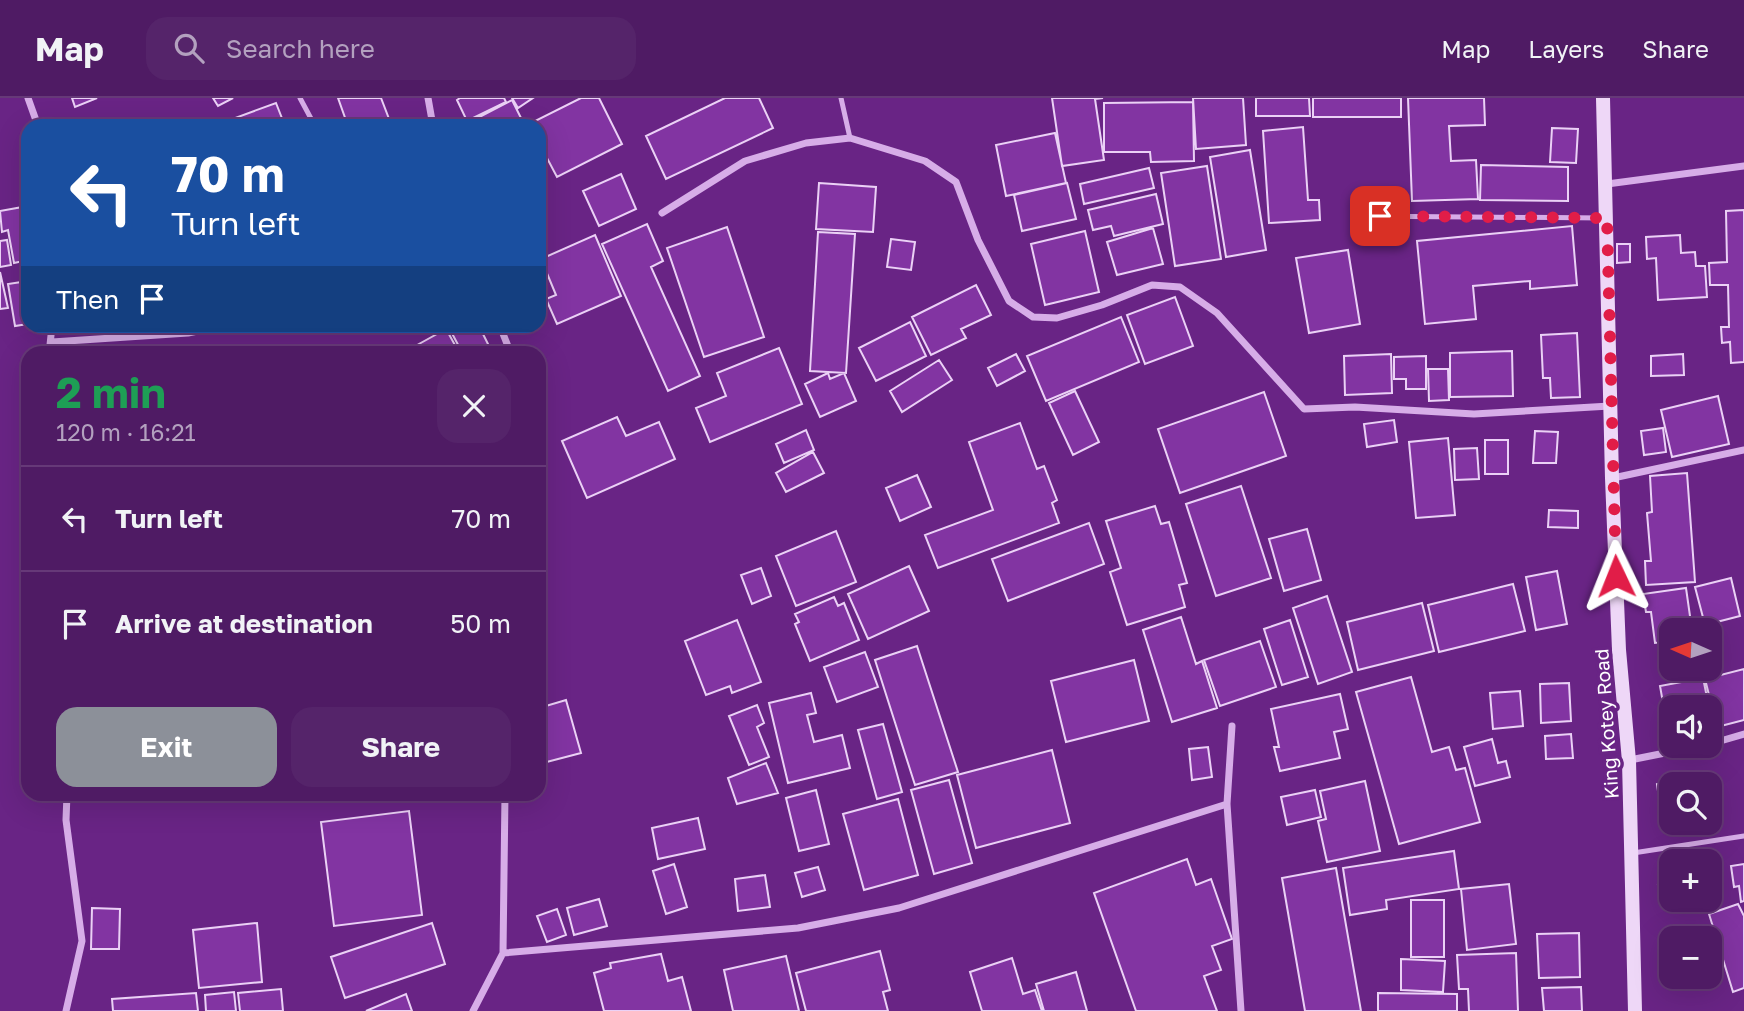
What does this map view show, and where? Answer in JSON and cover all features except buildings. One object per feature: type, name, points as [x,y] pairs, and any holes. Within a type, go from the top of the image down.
[{"type":"street","points":[[28,98],[36,119]]},
{"type":"street","points":[[428,98],[432,119]]},
{"type":"street","name":"King Kotey Road","points":[[1603,98],[1612,478],[1619,650],[1629,761],[1633,853],[1635,1011]]},
{"type":"street","points":[[662,213],[746,160],[806,143],[850,138],[925,161],[956,182],[978,240],[1009,301],[1033,317],[1057,318],[1102,305],[1152,285],[1180,287],[1217,313],[1304,409],[1355,408],[1474,414],[1610,406]]},
{"type":"street","points":[[1606,184],[1744,166]]},
{"type":"street","points":[[51,346],[52,333]]},
{"type":"street","points":[[52,342],[188,333]]},
{"type":"street","points":[[1612,478],[1744,450]]},
{"type":"street","points":[[1232,726],[1227,804],[1241,1011]]},
{"type":"street","points":[[1722,740],[1744,734]]},
{"type":"street","points":[[1629,761],[1659,755]]},
{"type":"street","points":[[66,1011],[82,941],[66,820],[67,801]]},
{"type":"street","points":[[473,1011],[503,953],[505,801]]},
{"type":"street","points":[[503,953],[798,928],[900,908],[1227,804]]},
{"type":"lane","points":[[300,98],[311,119]]},
{"type":"lane","points":[[841,98],[850,138]]},
{"type":"lane","points":[[1353,216],[1607,218]]},
{"type":"lane","points":[[1633,853],[1744,836]]},
{"type":"route","points":[[1380,216],[1607,218],[1616,576]]}]
